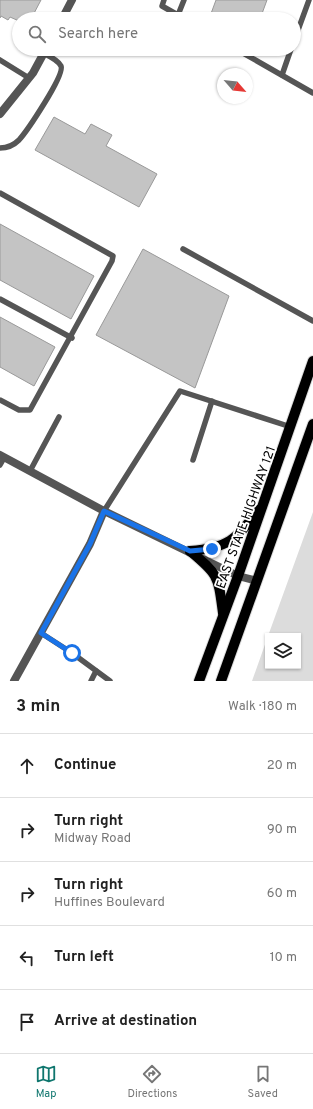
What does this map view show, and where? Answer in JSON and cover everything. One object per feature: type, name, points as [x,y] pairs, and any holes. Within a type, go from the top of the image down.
[{"type":"main road","name":"EAST STATE HIGHWAY 121","points":[[199,681],[238,576],[313,361]]},
{"type":"main road","points":[[221,681],[313,424]]},
{"type":"main road","points":[[190,551],[212,549],[222,546],[237,536],[265,500]]},
{"type":"main road","points":[[190,551],[213,572],[219,582],[224,615]]},
{"type":"street","points":[[66,12],[72,0]]},
{"type":"street","points":[[0,114],[28,78],[42,56]]},
{"type":"street","points":[[2,460],[30,471],[104,511],[190,551],[238,576],[257,581]]},
{"type":"street","points":[[14,681],[90,544],[104,511]]},
{"type":"lane","points":[[164,0],[162,6],[173,12]]},
{"type":"lane","points":[[179,12],[184,0]]},
{"type":"lane","points":[[301,22],[309,0]]},
{"type":"lane","points":[[0,148],[8,147],[19,140],[45,102],[61,71],[61,66],[50,56]]},
{"type":"lane","points":[[248,56],[313,94]]},
{"type":"lane","points":[[282,75],[289,56]]},
{"type":"lane","points":[[0,60],[28,78]]},
{"type":"lane","points":[[0,193],[113,256],[112,261],[72,338],[30,410],[19,410],[0,400]]},
{"type":"lane","points":[[183,249],[313,321]]},
{"type":"lane","points":[[0,299],[72,338]]},
{"type":"lane","points":[[104,511],[180,391],[291,426]]},
{"type":"lane","points":[[193,460],[212,401]]},
{"type":"lane","points":[[30,471],[59,417]]},
{"type":"lane","points":[[41,633],[110,681]]},
{"type":"lane","points":[[91,681],[96,671]]},
{"type":"shaded area","points":[[313,512],[313,681],[252,681],[265,644],[265,669],[301,669],[301,633],[269,633]]},
{"type":"building","points":[[0,0],[41,0],[35,12],[12,12],[12,18],[10,17],[8,20],[1,16],[0,18]]},
{"type":"building","points":[[216,0],[267,0],[263,12],[212,12]]},
{"type":"building","points":[[54,117],[85,134],[91,124],[112,135],[106,146],[157,174],[139,207],[35,150]]},
{"type":"building","points":[[0,224],[94,276],[71,319],[0,280]]},
{"type":"building","points":[[143,249],[229,296],[195,388],[96,335]]},
{"type":"building","points":[[0,317],[55,347],[34,386],[0,367]]},
{"type":"route","points":[[72,653],[41,633],[90,544],[104,511],[190,551],[212,549]]}]
